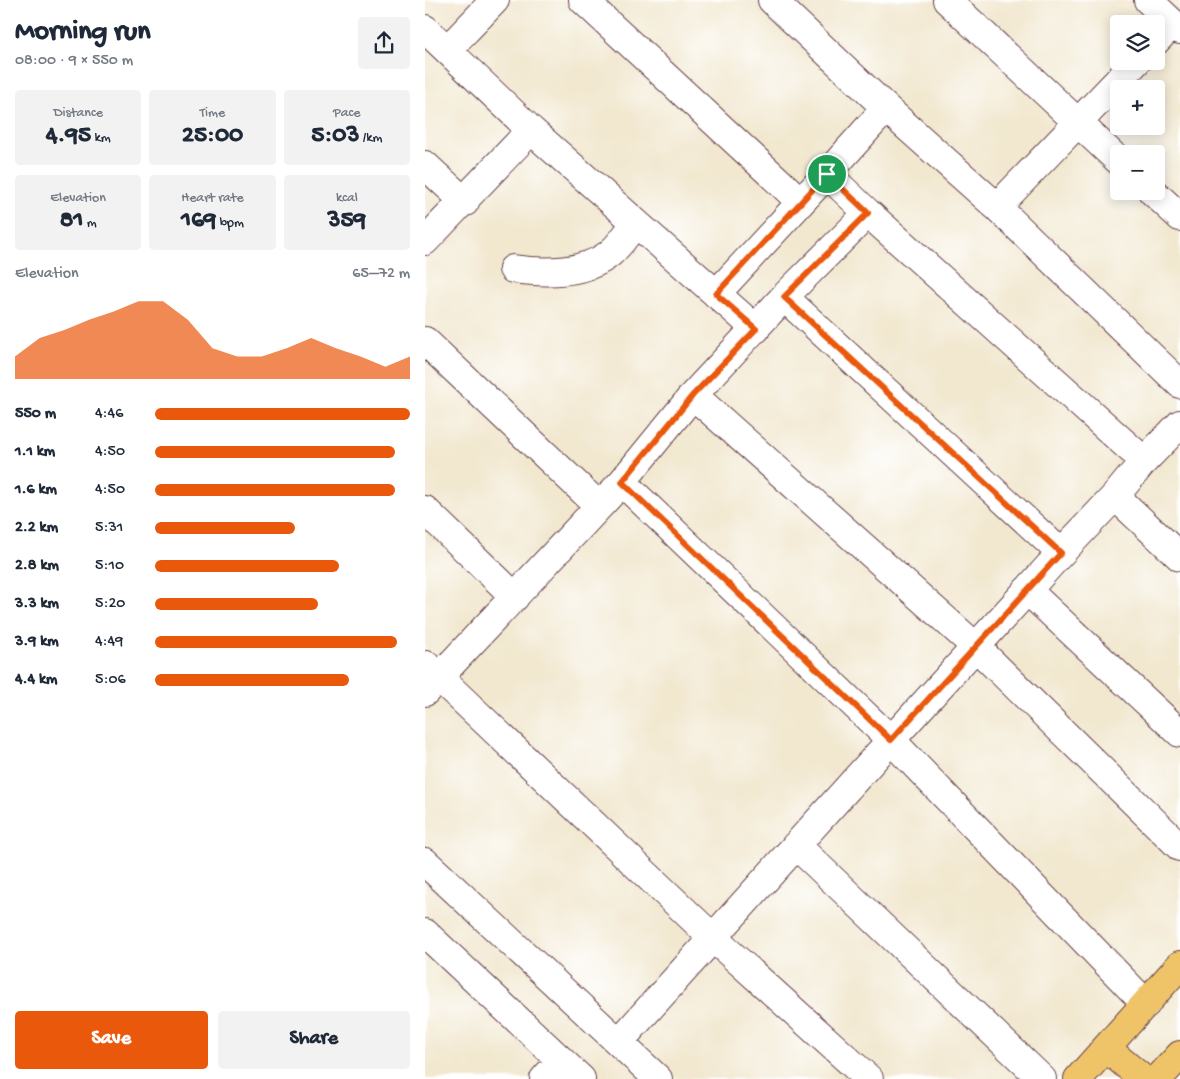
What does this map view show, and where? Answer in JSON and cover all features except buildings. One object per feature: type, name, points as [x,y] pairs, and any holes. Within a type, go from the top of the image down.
[{"type":"main road","points":[[1078,1079],[1180,965]]},
{"type":"main road","points":[[1106,1048],[1143,1079]]},
{"type":"main road","points":[[1157,1079],[1180,1055]]},
{"type":"street","points":[[448,49],[495,0]]},
{"type":"street","points":[[583,0],[801,202]]},
{"type":"street","points":[[772,0],[886,108],[997,207],[1180,384]]},
{"type":"street","points":[[947,0],[1110,152]]},
{"type":"street","points":[[1148,0],[1170,31]]},
{"type":"street","points":[[425,29],[531,130],[756,329]]},
{"type":"street","points":[[997,207],[1079,124],[1129,70]]},
{"type":"street","points":[[716,294],[886,108]]},
{"type":"street","points":[[425,241],[465,202],[531,130]]},
{"type":"street","points":[[425,165],[465,202]]},
{"type":"street","points":[[827,174],[1144,461]]},
{"type":"street","points":[[1162,200],[1180,217]]},
{"type":"street","points":[[868,213],[784,297],[693,395],[622,482],[515,596],[430,678],[869,1079]]},
{"type":"street","points":[[513,269],[538,272],[590,265],[608,255],[636,223]]},
{"type":"street","points":[[784,297],[1061,553]]},
{"type":"street","points":[[425,341],[599,506]]},
{"type":"street","points":[[693,395],[976,646],[1180,847]]},
{"type":"street","points":[[619,1042],[976,646],[1180,424]]},
{"type":"street","points":[[622,482],[891,740],[1146,1004]]},
{"type":"street","points":[[1115,496],[1180,557]]},
{"type":"street","points":[[425,510],[515,596]]},
{"type":"street","points":[[1027,590],[1180,733]]},
{"type":"street","points":[[796,845],[1042,1079]]},
{"type":"street","points":[[425,862],[658,1079]]},
{"type":"street","points":[[425,933],[553,1070],[581,1079]]},
{"type":"route","points":[[827,174],[868,213],[784,297],[1061,553],[891,740],[622,482],[693,395],[756,329],[716,294],[827,174]]}]
